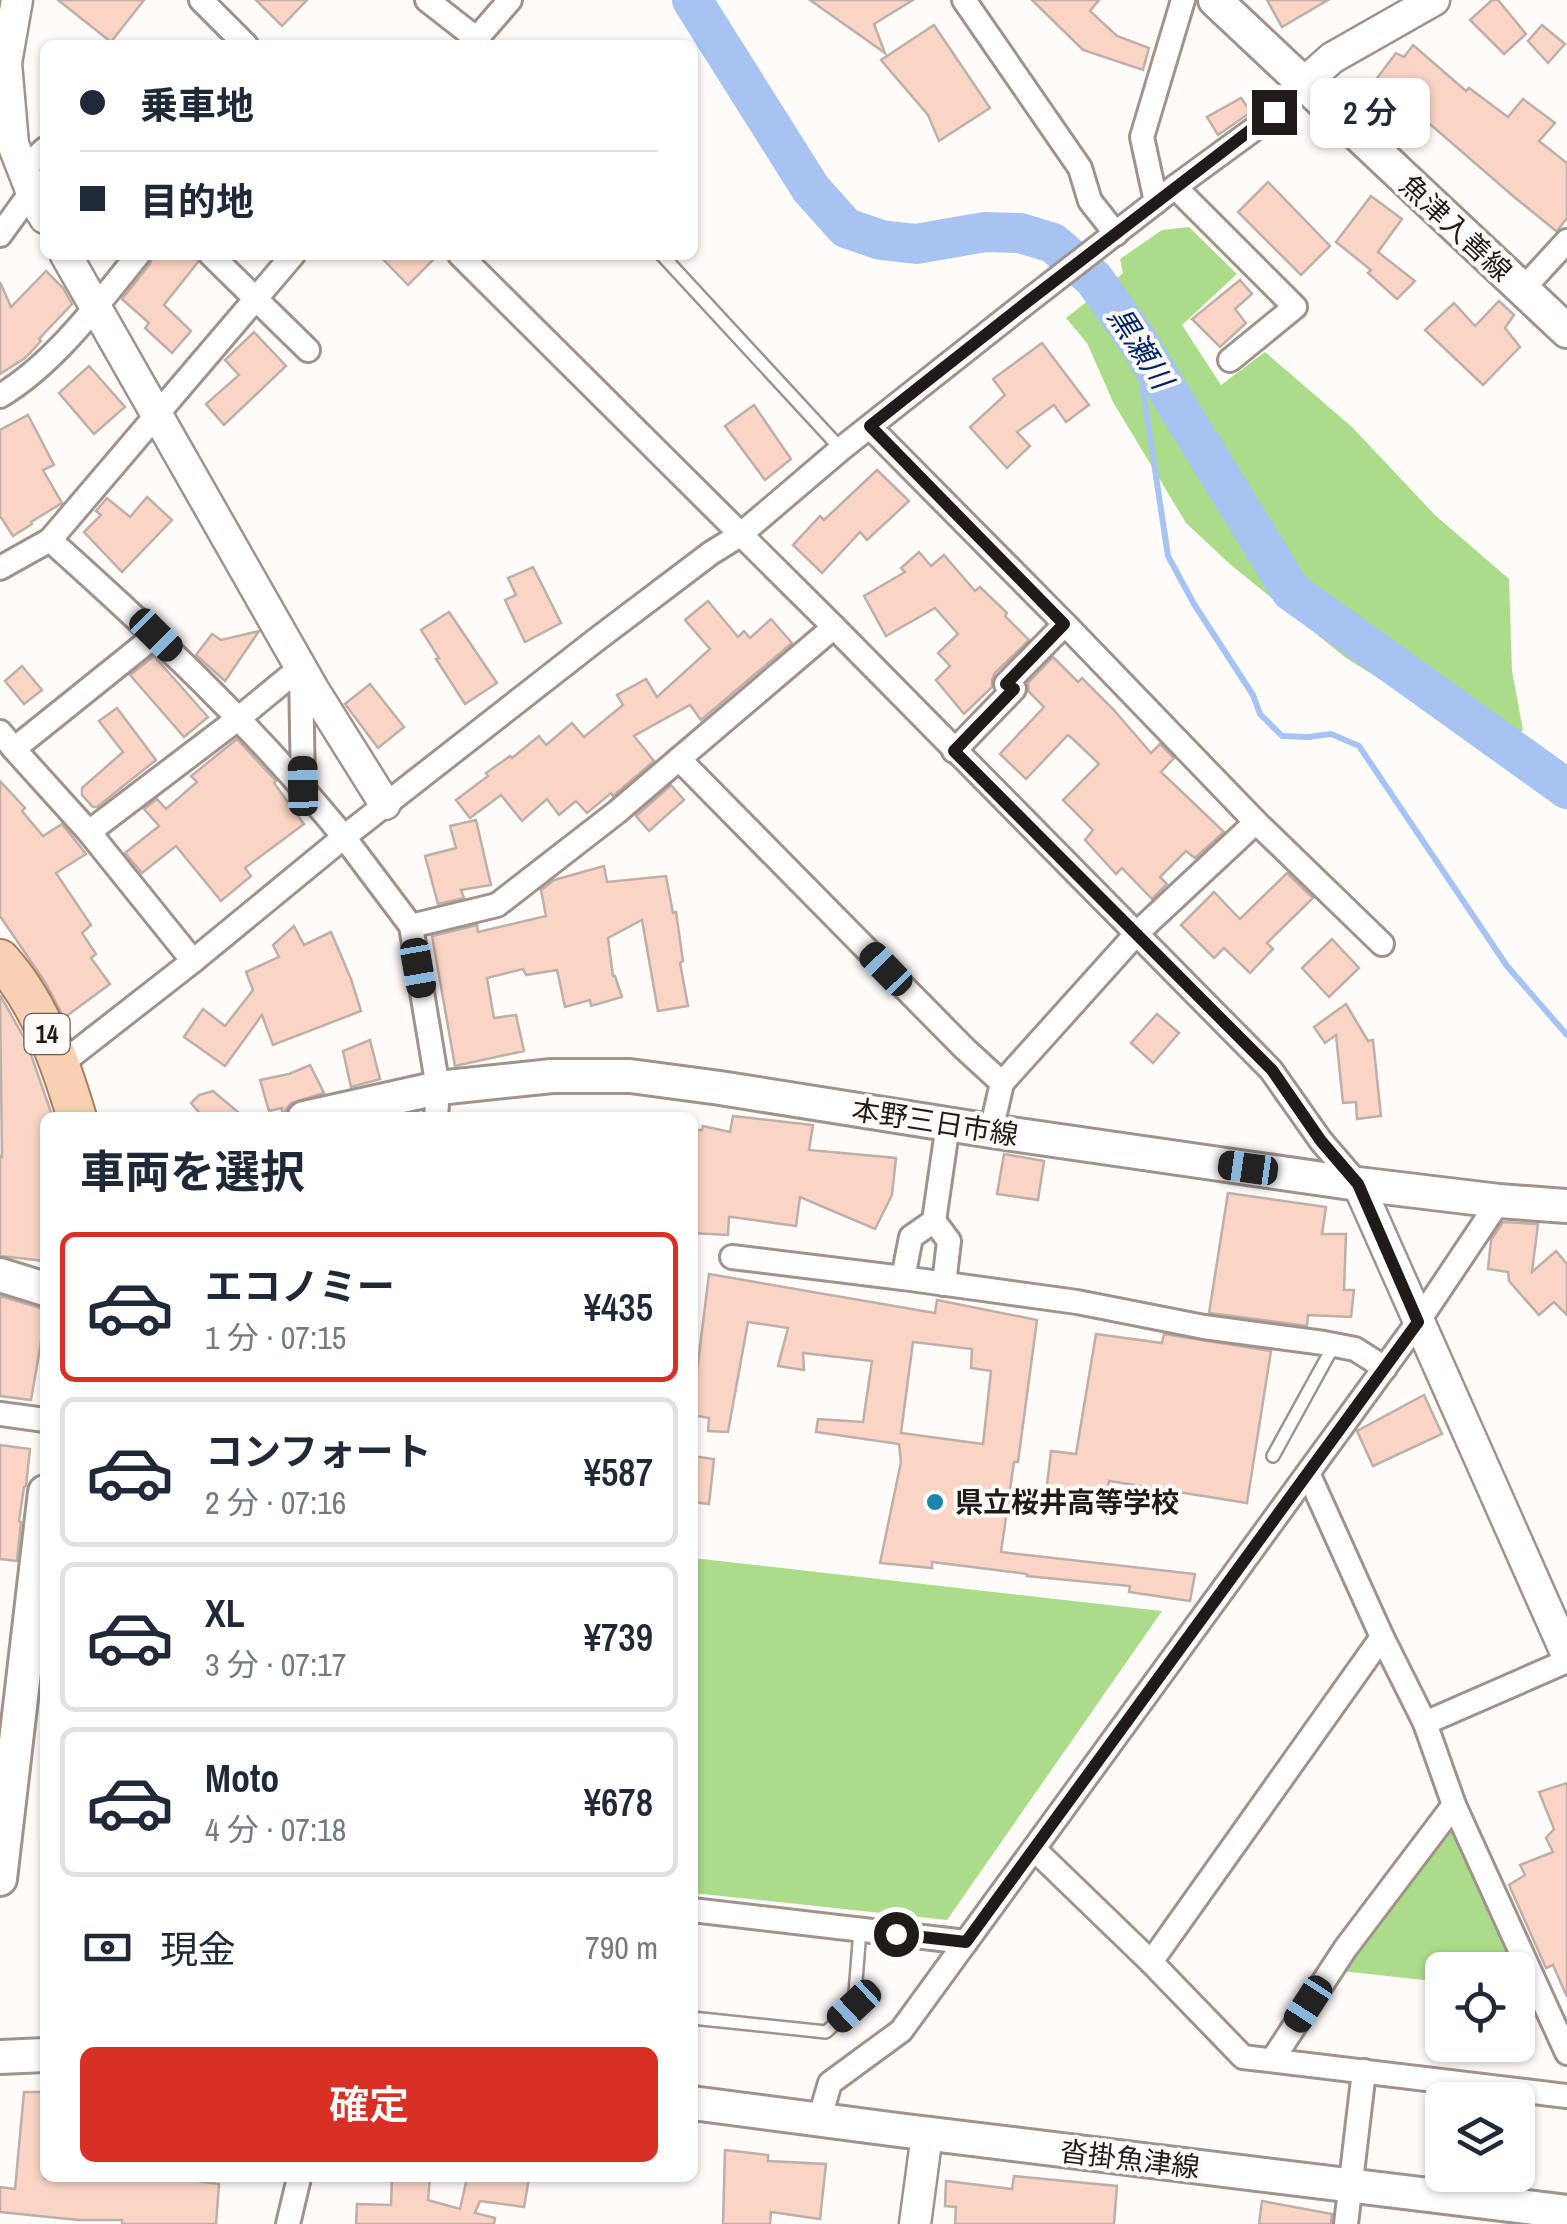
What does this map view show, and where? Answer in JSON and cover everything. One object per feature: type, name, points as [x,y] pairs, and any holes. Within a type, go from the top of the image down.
[{"type":"main road","name":"魚津入善線","points":[[1221,2],[1567,331]]},
{"type":"main road","name":"14","points":[[5,972],[35,1010],[61,1064],[74,1112]]},
{"type":"main road","name":"本野三日市線","points":[[357,1112],[437,1103],[552,1076],[630,1076],[1358,1184],[1567,1206]]},
{"type":"main road","points":[[0,1274],[40,1287]]},
{"type":"main road","points":[[0,1879],[13,1660],[40,1564]]},
{"type":"main road","points":[[0,2057],[40,2056]]},
{"type":"main road","name":"沓掛魚津線","points":[[698,2104],[1567,2212]]},
{"type":"street","points":[[201,0],[241,40]]},
{"type":"street","points":[[427,0],[472,40]]},
{"type":"street","points":[[476,40],[510,0]]},
{"type":"street","points":[[964,0],[1080,168],[1108,240]]},
{"type":"street","points":[[1183,0],[1142,137],[1165,195],[1295,307],[1230,360]]},
{"type":"street","points":[[61,1064],[193,962],[385,804],[711,552],[740,535],[841,449],[1027,302],[1257,127],[1332,58],[1434,0]]},
{"type":"street","points":[[0,235],[36,182],[13,144],[5,99],[11,2]]},
{"type":"street","points":[[1522,290],[1567,241]]},
{"type":"street","points":[[69,260],[300,667],[385,804]]},
{"type":"street","points":[[0,396],[41,365],[134,260]]},
{"type":"street","points":[[216,260],[308,350]]},
{"type":"street","points":[[0,568],[50,540],[289,260]]},
{"type":"street","points":[[465,260],[1272,1070],[1321,1141],[1358,1184],[1567,1658],[1425,1722]]},
{"type":"street","points":[[870,426],[1256,822],[1382,944]]},
{"type":"street","points":[[50,540],[156,635],[240,718],[303,786],[411,926],[437,1103]]},
{"type":"street","points":[[954,751],[1014,689],[1006,684],[1064,624]]},
{"type":"street","points":[[411,926],[497,905],[617,812],[834,627]]},
{"type":"street","points":[[156,635],[7,741],[89,832],[193,962]]},
{"type":"street","points":[[89,832],[240,718],[300,667]]},
{"type":"street","points":[[300,667],[303,786]]},
{"type":"street","points":[[679,759],[1002,1083]]},
{"type":"street","points":[[991,1131],[1002,1083],[1136,934],[1256,822]]},
{"type":"street","points":[[944,1284],[949,1242],[934,1220],[948,1124]]},
{"type":"street","points":[[819,2120],[830,2083],[901,2031],[1385,1368],[1498,1200]]},
{"type":"street","points":[[903,1278],[912,1236],[934,1220]]},
{"type":"street","points":[[732,1257],[1077,1302],[1334,1345],[1354,1350],[1385,1368]]},
{"type":"street","points":[[0,1414],[40,1419]]},
{"type":"street","points":[[1308,1473],[1425,1722],[1454,1805],[1567,2053]]},
{"type":"street","points":[[1151,1962],[1382,1637]]},
{"type":"street","points":[[1273,2059],[1344,1949],[1454,1805]]},
{"type":"street","points":[[1034,1850],[1243,2056],[1567,2096]]},
{"type":"street","points":[[698,1911],[966,1942]]},
{"type":"street","points":[[1346,2224],[1364,2071]]},
{"type":"street","points":[[916,2224],[927,2134]]},
{"type":"street","points":[[288,2224],[298,2182]]},
{"type":"lane","points":[[667,260],[841,449]]},
{"type":"lane","points":[[1273,1456],[1334,1345]]},
{"type":"lane","points":[[698,2019],[826,2032],[854,2006],[860,1930]]},
{"type":"green space","points":[[1189,227],[1237,274],[1182,325],[1221,385],[1265,352],[1352,427],[1435,515],[1509,579],[1512,671],[1523,730],[1499,760],[1425,707],[1346,658],[1231,565],[1186,523],[1113,402],[1087,343],[1066,318],[1123,273],[1120,259],[1162,230]]},
{"type":"green space","points":[[698,1559],[1162,1611],[947,1920],[698,1894]]},
{"type":"green space","points":[[1455,1822],[1513,1952],[1425,1952],[1425,1980],[1342,1971]]},
{"type":"building","points":[[58,0],[144,0],[113,40]]},
{"type":"building","points":[[256,0],[307,0],[282,26]]},
{"type":"building","points":[[810,0],[913,0],[874,24],[885,53]]},
{"type":"building","points":[[1032,0],[1099,0],[1090,11],[1117,36],[1149,48],[1143,70],[1083,50]]},
{"type":"building","points":[[1267,0],[1328,0],[1282,27]]},
{"type":"building","points":[[1492,0],[1498,0],[1526,34],[1504,54],[1470,20]]},
{"type":"building","points":[[934,25],[990,108],[939,141],[928,115],[881,60]]},
{"type":"building","points":[[1542,25],[1565,44],[1548,63],[1528,41]]},
{"type":"building","points":[[1413,45],[1466,91],[1469,88],[1508,117],[1523,99],[1555,123],[1539,141],[1567,163],[1567,218],[1558,230],[1374,82],[1396,53],[1404,57]]},
{"type":"building","points":[[1241,98],[1251,112],[1218,135],[1207,117]]},
{"type":"building","points":[[1268,182],[1330,246],[1301,275],[1238,212]]},
{"type":"building","points":[[1371,196],[1402,219],[1378,252],[1415,281],[1397,299],[1368,273],[1371,270],[1336,242]]},
{"type":"building","points":[[151,260],[198,262],[164,305],[191,331],[172,353],[145,328],[149,323],[122,299]]},
{"type":"building","points":[[384,260],[433,260],[408,285]]},
{"type":"building","points":[[46,271],[72,304],[25,358],[0,374],[0,282],[11,307]]},
{"type":"building","points":[[1240,280],[1252,294],[1235,309],[1246,323],[1220,347],[1192,319]]},
{"type":"building","points":[[1499,301],[1514,315],[1505,328],[1520,347],[1483,385],[1425,330],[1454,303],[1475,326]]},
{"type":"building","points":[[254,332],[286,366],[224,425],[206,404],[239,375],[225,360]]},
{"type":"building","points":[[1042,343],[1089,405],[1066,422],[1054,405],[1017,432],[1030,446],[1007,468],[970,427],[1005,395],[993,379]]},
{"type":"building","points":[[89,366],[125,407],[94,434],[59,393]]},
{"type":"building","points":[[754,405],[791,459],[765,480],[725,426]]},
{"type":"building","points":[[28,415],[54,465],[43,470],[62,503],[13,536],[0,516],[0,430]]},
{"type":"building","points":[[877,470],[909,501],[867,540],[860,532],[822,573],[793,545],[820,516],[824,520]]},
{"type":"building","points":[[147,497],[172,520],[122,572],[84,532],[101,515],[96,511],[107,498],[130,517]]},
{"type":"building","points":[[919,552],[931,566],[944,555],[975,591],[980,587],[1007,613],[1005,616],[1029,640],[995,673],[992,687],[964,714],[936,680],[950,666],[938,653],[958,634],[935,608],[886,636],[864,596],[905,572],[901,568]]},
{"type":"building","points":[[533,567],[561,623],[525,642],[505,600],[516,595],[508,578]]},
{"type":"building","points":[[708,601],[738,637],[744,631],[750,638],[771,619],[792,643],[701,720],[690,705],[634,736],[654,761],[587,813],[576,801],[559,815],[547,799],[522,821],[501,795],[470,818],[456,800],[510,756],[539,736],[546,745],[572,723],[584,737],[623,705],[617,695],[646,679],[657,697],[710,649],[685,620]]},
{"type":"building","points":[[449,612],[497,683],[465,704],[421,630]]},
{"type":"building","points":[[259,631],[225,681],[196,655],[212,634],[221,640]]},
{"type":"building","points":[[154,656],[208,717],[184,737],[130,675]]},
{"type":"building","points":[[1053,657],[1078,682],[1082,678],[1151,753],[1160,744],[1174,758],[1161,772],[1224,832],[1195,858],[1186,851],[1160,877],[1167,884],[1152,899],[1122,868],[1116,874],[1085,840],[1093,830],[1063,800],[1099,764],[1074,740],[1068,735],[1026,779],[1000,754],[1044,707],[1029,692],[1028,683]]},
{"type":"building","points":[[22,666],[42,690],[24,704],[5,681]]},
{"type":"building","points":[[370,684],[404,727],[378,748],[345,704]]},
{"type":"building","points":[[117,708],[156,760],[93,807],[82,795],[82,788],[123,752],[99,721]]},
{"type":"building","points":[[237,739],[276,781],[304,824],[245,868],[251,876],[221,901],[176,846],[142,873],[125,853],[159,826],[144,809],[157,799],[166,809],[197,782],[191,776]]},
{"type":"building","points":[[0,781],[25,808],[22,811],[43,836],[62,824],[86,854],[56,873],[91,925],[82,933],[96,954],[91,958],[110,984],[64,1018],[45,982],[0,916]]},
{"type":"building","points":[[671,785],[684,800],[649,831],[636,816]]},
{"type":"building","points":[[476,820],[491,885],[461,890],[464,898],[438,904],[425,856],[456,848],[450,826]]},
{"type":"building","points":[[604,866],[607,882],[666,876],[673,913],[676,912],[688,1006],[658,1011],[642,920],[608,938],[613,976],[622,997],[591,1006],[590,1000],[565,1007],[557,970],[526,975],[523,969],[487,978],[494,1018],[516,1015],[524,1051],[455,1066],[432,936],[477,925],[478,932],[546,916],[541,890],[554,880]]},
{"type":"building","points":[[1287,873],[1313,898],[1267,943],[1273,949],[1250,973],[1224,948],[1214,958],[1181,925],[1214,892],[1240,919]]},
{"type":"building","points":[[294,926],[304,945],[331,932],[361,1011],[273,1045],[262,1015],[225,1066],[184,1037],[203,1009],[225,1026],[253,990],[246,972],[279,957],[273,945]]},
{"type":"building","points":[[1332,939],[1359,968],[1329,997],[1302,968]]},
{"type":"building","points":[[0,995],[27,1043],[51,1112],[40,1112],[40,1260],[0,1256]]},
{"type":"building","points":[[1346,1004],[1368,1041],[1373,1040],[1381,1116],[1357,1119],[1356,1102],[1343,1103],[1336,1035],[1325,1043],[1314,1027]]},
{"type":"building","points":[[1157,1014],[1179,1033],[1153,1063],[1131,1043]]},
{"type":"building","points":[[370,1040],[380,1079],[351,1087],[343,1051]]},
{"type":"building","points":[[310,1065],[324,1093],[291,1103],[284,1112],[282,1108],[269,1111],[260,1080]]},
{"type":"building","points":[[213,1091],[238,1112],[199,1112],[191,1103],[199,1095]]},
{"type":"building","points":[[733,1116],[813,1125],[809,1150],[896,1158],[892,1195],[875,1229],[800,1197],[796,1226],[729,1217],[728,1235],[698,1233],[698,1130],[703,1126],[730,1132]]},
{"type":"building","points":[[1004,1154],[1044,1161],[1038,1200],[997,1194]]},
{"type":"building","points":[[1228,1193],[1326,1207],[1322,1234],[1346,1234],[1344,1290],[1354,1290],[1351,1317],[1308,1315],[1307,1326],[1209,1313]]},
{"type":"building","points":[[1503,1222],[1538,1224],[1532,1272],[1556,1251],[1567,1264],[1567,1315],[1554,1302],[1539,1315],[1509,1281],[1508,1272],[1488,1269],[1491,1240]]},
{"type":"building","points":[[709,1274],[935,1313],[937,1300],[1037,1320],[1001,1552],[1195,1574],[1190,1601],[1129,1592],[1130,1586],[932,1562],[932,1568],[880,1563],[901,1462],[899,1444],[816,1432],[818,1419],[863,1422],[872,1361],[803,1353],[804,1370],[778,1366],[788,1328],[748,1322],[728,1432],[708,1431],[709,1418],[698,1416],[698,1363]],"holes":[[[913,1342],[972,1349],[971,1368],[991,1371],[983,1444],[901,1433]]]},
{"type":"building","points":[[0,1296],[40,1308],[40,1348],[31,1400],[0,1396]]},
{"type":"building","points":[[1096,1334],[1162,1343],[1164,1334],[1271,1351],[1247,1503],[1109,1481],[1106,1508],[1045,1502],[1051,1451],[1076,1454]]},
{"type":"building","points":[[1424,1395],[1442,1434],[1373,1466],[1357,1431]]},
{"type":"building","points":[[0,1445],[30,1449],[17,1561],[0,1559]]},
{"type":"building","points":[[698,1457],[714,1459],[709,1504],[698,1503]]},
{"type":"building","points":[[1567,1783],[1567,1997],[1553,1965],[1546,1968],[1509,1885],[1525,1875],[1520,1865],[1553,1852],[1546,1838],[1554,1829],[1539,1792]]},
{"type":"building","points":[[24,2092],[40,2092],[40,2182],[219,2184],[216,2224],[122,2224],[122,2220],[0,2212],[0,2187],[15,2189]]},
{"type":"building","points":[[725,2150],[768,2155],[768,2161],[826,2164],[820,2219],[771,2212],[770,2224],[723,2224]]},
{"type":"building","points":[[1014,2176],[1117,2186],[1114,2224],[955,2224],[956,2207],[945,2206],[946,2181],[1012,2189]]},
{"type":"building","points":[[392,2182],[430,2182],[428,2200],[460,2209],[466,2182],[528,2182],[524,2207],[480,2201],[475,2213],[495,2218],[494,2224],[356,2224],[357,2204],[391,2205]]},
{"type":"building","points":[[1262,2201],[1332,2214],[1331,2224],[1259,2224]]},
{"type":"waterway","name":"黒瀬川","points":[[692,0],[811,189],[846,228],[881,240],[916,244],[985,232],[1020,233],[1053,243],[1094,279],[1135,337],[1291,591],[1567,789]]},
{"type":"waterway","points":[[1135,337],[1168,556],[1253,695],[1260,714],[1282,736],[1331,734],[1359,746],[1507,966],[1567,1035]]},
{"type":"place","name":"県立桜井高等学校","points":[[935,1502]]},
{"type":"route","points":[[896,1934],[966,1942],[1418,1322],[1358,1184],[1321,1141],[1272,1070],[954,751],[1014,689],[1006,684],[1064,624],[870,426],[1274,112]]}]
